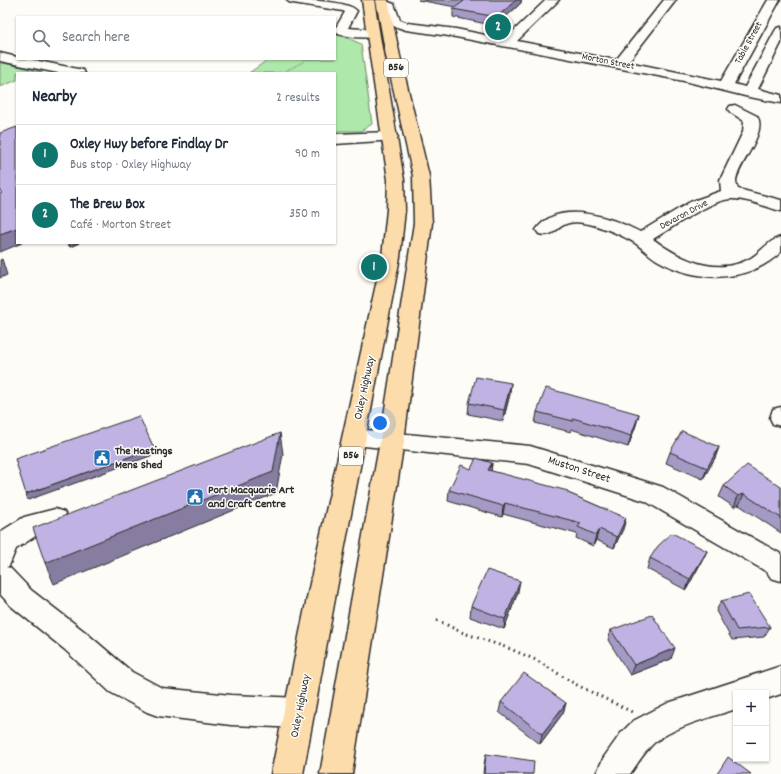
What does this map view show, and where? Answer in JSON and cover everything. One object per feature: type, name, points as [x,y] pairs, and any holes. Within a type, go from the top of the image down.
[{"type":"main road","name":"Oxley Highway","points":[[336,774],[372,551],[392,441],[423,223],[421,176],[401,136],[373,33],[368,0]]},
{"type":"main road","name":"Oxley Highway","points":[[287,774],[391,257],[401,136],[393,56],[383,2]]},
{"type":"street","points":[[293,0],[347,8],[351,11],[341,29],[342,31],[352,33],[373,33]]},
{"type":"street","points":[[508,43],[553,0]]},
{"type":"street","points":[[620,64],[670,0]]},
{"type":"street","name":"Table Street","points":[[725,87],[774,0]]},
{"type":"street","name":"Morton Street","points":[[383,2],[390,7],[395,22],[398,24],[620,64],[781,99]]},
{"type":"street","name":"Morton Street","points":[[391,44],[400,35],[408,32],[433,30]]},
{"type":"street","name":"Table Street","points":[[749,93],[781,31]]},
{"type":"street","points":[[0,57],[73,72]]},
{"type":"street","points":[[730,194],[728,180],[751,132],[752,119],[735,109]]},
{"type":"street","points":[[336,139],[401,136]]},
{"type":"street","name":"Devaron Drive","points":[[641,239],[690,210],[715,198],[730,194],[781,206]]},
{"type":"street","points":[[545,230],[562,219],[575,218],[602,222],[641,239],[664,256],[676,262],[696,269],[717,272],[730,271],[755,263],[781,242]]},
{"type":"street","name":"Muston Street","points":[[354,437],[530,455],[654,494],[776,564],[781,570]]},
{"type":"street","points":[[0,558],[4,543],[33,524],[55,519]]},
{"type":"street","points":[[0,576],[21,598],[74,640],[121,682],[158,702],[230,710],[299,714]]},
{"type":"street","points":[[751,690],[781,680]]},
{"type":"street","points":[[612,774],[614,768],[632,744],[644,732],[668,718],[733,696]]},
{"type":"path","points":[[284,72],[303,62],[304,60]]},
{"type":"path","points":[[437,620],[461,632],[508,648],[536,660],[575,684],[657,724]]},
{"type":"green space","points":[[336,34],[341,35],[361,44],[372,124],[361,131],[336,131],[336,72],[250,72],[268,60],[336,60]]},
{"type":"green space","points":[[0,63],[43,72],[16,72],[16,80],[0,87]]},
{"type":"building","points":[[459,0],[516,0],[497,17],[453,9],[464,1]]},
{"type":"building","points":[[16,127],[16,228],[0,234],[0,194],[2,193],[0,191],[0,133]]},
{"type":"building","points":[[476,377],[511,383],[504,410],[469,403]]},
{"type":"building","points":[[546,388],[639,414],[631,436],[573,418],[573,421],[537,412]]},
{"type":"building","points":[[139,416],[154,448],[26,494],[15,459]]},
{"type":"building","points":[[682,431],[719,447],[707,468],[670,452]]},
{"type":"building","points":[[280,433],[273,472],[45,563],[33,528]]},
{"type":"building","points":[[476,458],[492,463],[488,470],[568,491],[568,493],[626,518],[617,537],[599,529],[596,535],[578,527],[581,523],[505,503],[503,506],[449,490],[461,465],[471,469]]},
{"type":"building","points":[[747,465],[781,487],[781,518],[744,494],[738,496],[724,486]]},
{"type":"building","points":[[672,533],[707,551],[690,579],[650,558],[658,546]]},
{"type":"building","points":[[487,570],[520,581],[505,619],[471,606]]},
{"type":"building","points":[[749,594],[770,627],[737,630],[721,601]]},
{"type":"building","points":[[652,615],[675,648],[634,665],[611,630]]},
{"type":"building","points":[[524,673],[566,703],[542,734],[501,702]]},
{"type":"building","points":[[486,754],[534,761],[533,774],[484,774]]},
{"type":"building","points":[[728,757],[751,774],[717,774]]},
{"type":"place","name":"The Brew Box","points":[[498,27]]},
{"type":"place","name":"Oxley Hwy before Findlay Dr","points":[[374,267]]},
{"type":"place","name":"The Hastings Mens Shed","points":[[102,458]]},
{"type":"place","name":"Port Macquarie Art and Craft Centre","points":[[195,497]]}]
